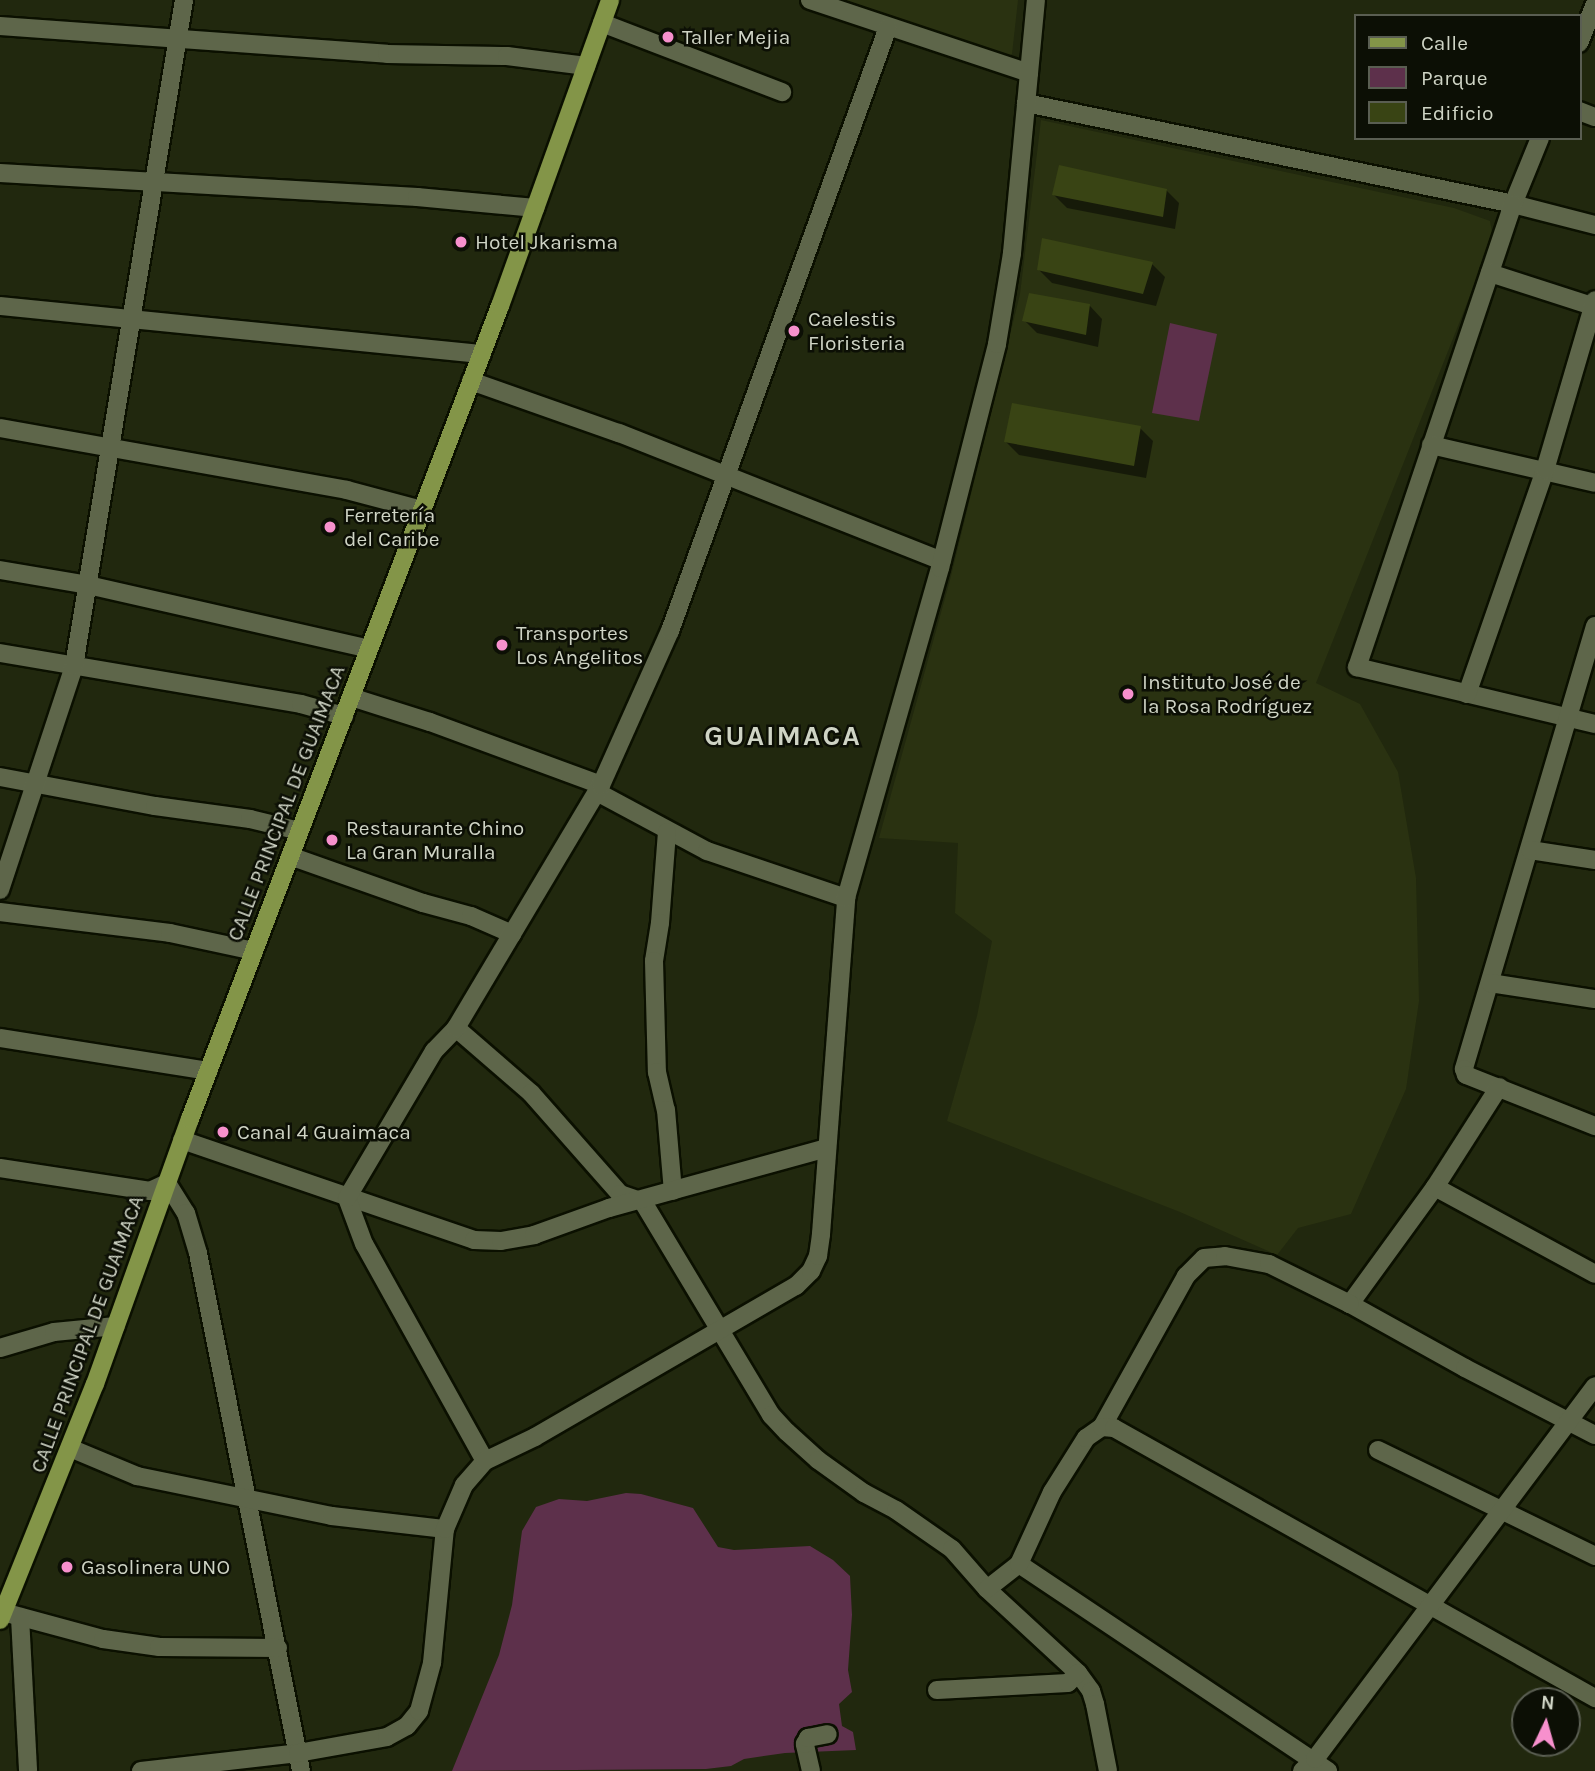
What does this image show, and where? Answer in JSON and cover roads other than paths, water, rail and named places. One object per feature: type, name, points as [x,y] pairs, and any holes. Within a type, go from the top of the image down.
[{"type":"main road","name":"CALLE PRINCIPAL DE GUAIMACA","points":[[8,1616],[182,1140],[482,354],[610,0]]},
{"type":"street","points":[[0,890],[74,666],[184,0]]},
{"type":"street","points":[[810,0],[1029,73]]},
{"type":"street","points":[[141,1771],[298,1753],[387,1737],[407,1726],[419,1711],[432,1663],[445,1529],[464,1485],[485,1461],[536,1437],[796,1286],[811,1272],[818,1256],[821,1234],[846,898],[942,561],[1007,295],[1024,151],[1026,103],[1037,0]]},
{"type":"street","points":[[1581,39],[1593,13]]},
{"type":"street","points":[[602,23],[782,92]]},
{"type":"street","points":[[0,26],[387,54],[508,56],[586,65]]},
{"type":"street","points":[[347,1198],[434,1051],[456,1028],[599,789],[670,631],[888,27]]},
{"type":"street","points":[[1026,103],[1513,204],[1595,225]]},
{"type":"street","points":[[1539,140],[1513,204],[1357,667],[1595,724]]},
{"type":"street","points":[[0,173],[417,197],[535,208]]},
{"type":"street","points":[[1467,694],[1545,470],[1594,304],[1490,273]]},
{"type":"street","points":[[0,306],[482,354]]},
{"type":"street","points":[[471,381],[727,476],[942,561]]},
{"type":"street","points":[[0,428],[346,490],[422,510]]},
{"type":"street","points":[[1431,445],[1595,483]]},
{"type":"street","points":[[0,570],[88,585],[369,649]]},
{"type":"street","points":[[1595,626],[1464,1069],[1466,1075],[1595,1126]]},
{"type":"street","points":[[0,653],[301,704],[344,716]]},
{"type":"street","points":[[351,697],[430,722],[599,789],[667,832],[707,852],[846,898]]},
{"type":"street","points":[[0,777],[155,807],[250,819],[300,831]]},
{"type":"street","points":[[667,832],[660,923],[654,961],[657,1072],[666,1110],[673,1191]]},
{"type":"street","points":[[1530,850],[1595,860]]},
{"type":"street","points":[[290,856],[423,903],[471,916],[512,934]]},
{"type":"street","points":[[0,912],[170,933],[254,951]]},
{"type":"street","points":[[1490,983],[1595,999]]},
{"type":"street","points":[[456,1028],[531,1093],[620,1194],[643,1202],[771,1415],[787,1432],[855,1486],[896,1510],[952,1549],[987,1589],[1078,1673],[1091,1690],[1108,1771]]},
{"type":"street","points":[[0,1038],[208,1071]]},
{"type":"street","points":[[1350,1304],[1435,1187],[1499,1087]]},
{"type":"street","points":[[182,1140],[474,1241],[501,1241],[534,1235],[609,1208],[827,1148]]},
{"type":"street","points":[[0,1168],[150,1191],[167,1183],[186,1213],[198,1253],[301,1771]]},
{"type":"street","points":[[1435,1187],[1595,1274]]},
{"type":"street","points":[[347,1198],[364,1244],[485,1461]]},
{"type":"street","points":[[987,1589],[1019,1563],[1052,1492],[1086,1438],[1102,1427],[1114,1399],[1162,1322],[1186,1276],[1204,1258],[1225,1256],[1286,1270],[1465,1368],[1595,1435]]},
{"type":"street","points":[[0,1348],[54,1332],[116,1326]]},
{"type":"street","points":[[1019,1563],[1315,1767],[1430,1604],[1595,1386]]},
{"type":"street","points":[[1102,1427],[1114,1428],[1595,1698]]},
{"type":"street","points":[[70,1448],[136,1476],[332,1516],[445,1529]]},
{"type":"street","points":[[1377,1450],[1595,1556]]},
{"type":"street","points":[[28,1771],[8,1616],[103,1639],[159,1647],[278,1648]]},
{"type":"street","points":[[937,1690],[1068,1683],[1078,1673]]},
{"type":"street","points":[[811,1771],[805,1744],[808,1738],[828,1734]]},
{"type":"place","name":"Taller Mejia","points":[[668,37]]},
{"type":"place","name":"Hotel Jkarisma","points":[[461,242]]},
{"type":"place","name":"Caelestis Floristeria","points":[[794,331]]},
{"type":"place","name":"Ferretería del Caribe","points":[[330,527]]},
{"type":"place","name":"Transportes Los Angelitos","points":[[502,645]]},
{"type":"place","name":"Instituto José de la Rosa Rodríguez","points":[[1128,694]]},
{"type":"place","name":"Restaurante Chino La Gran Muralla","points":[[332,840]]},
{"type":"place","name":"Canal 4 Guaimaca","points":[[223,1132]]},
{"type":"place","name":"Gasolinera UNO","points":[[67,1567]]},
{"type":"district","name":"GUAIMACA","points":[[783,736]]}]
